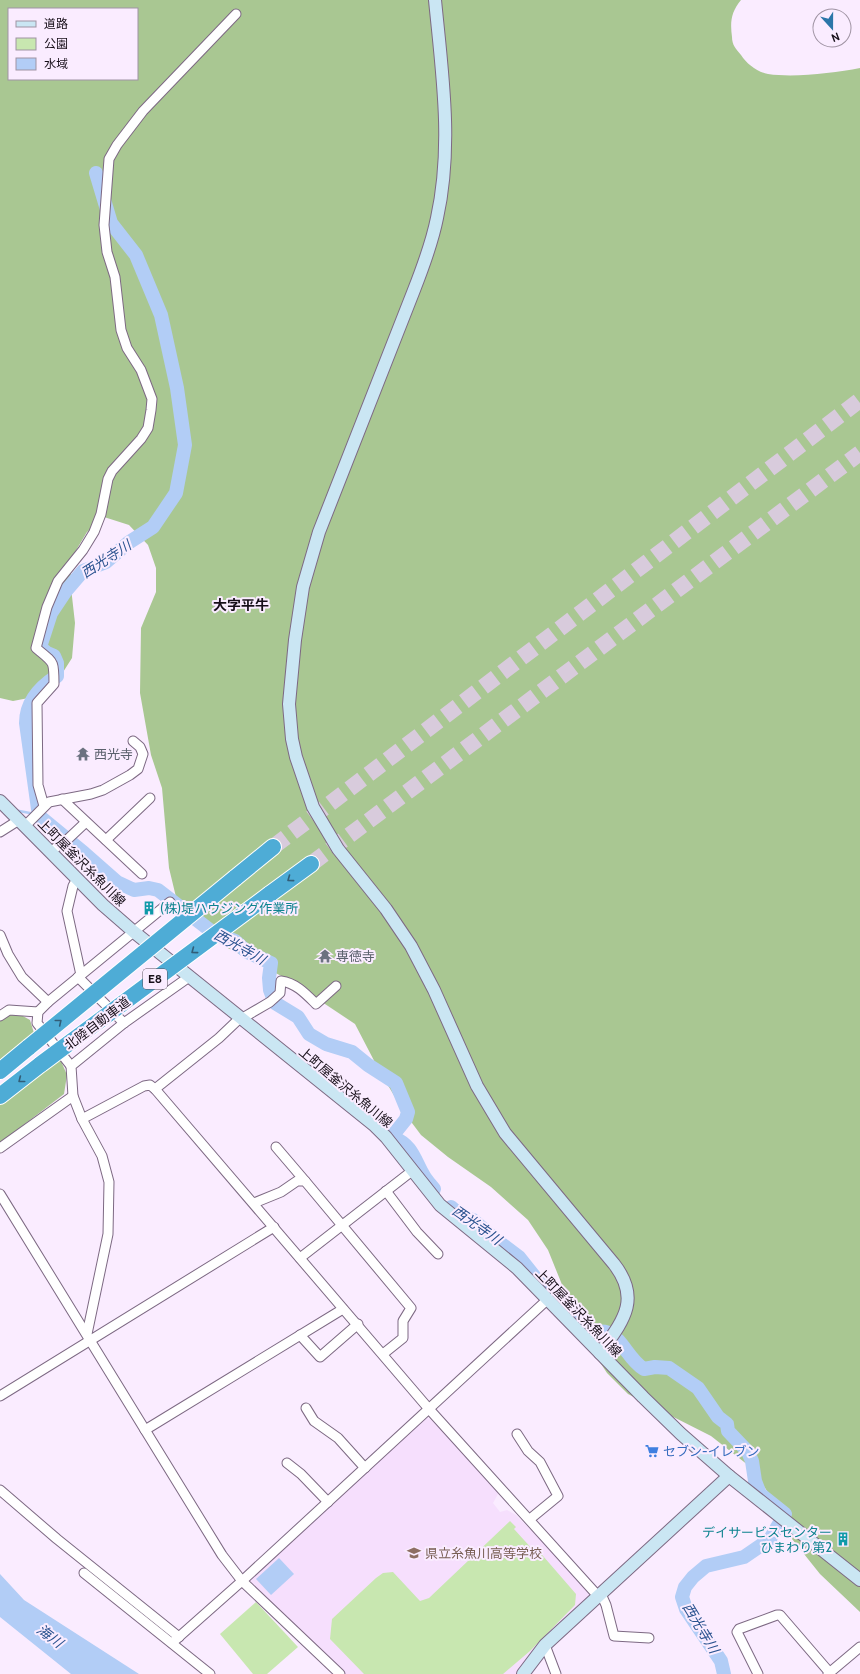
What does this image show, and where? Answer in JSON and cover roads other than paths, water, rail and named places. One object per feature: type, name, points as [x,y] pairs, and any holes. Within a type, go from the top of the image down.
[{"type":"highway","name":"北陸自動車道","points":[[0,1070],[273,847]]},
{"type":"highway","name":"北陸自動車道","points":[[0,1096],[311,864]]},
{"type":"street","points":[[435,0],[444,104],[445,152],[437,219],[426,257],[414,290],[319,532],[311,557],[301,598],[290,687],[289,704],[292,739],[299,771],[313,807],[338,849],[386,909],[411,946],[429,979],[477,1086],[492,1113],[519,1151],[614,1264],[624,1279],[628,1294],[625,1313],[621,1323],[600,1353]]},
{"type":"street","points":[[44,806],[38,785],[37,703],[54,684],[54,665],[50,659],[36,648],[41,629],[47,607],[58,581],[83,550],[94,532],[101,514],[108,479],[112,471],[141,439],[148,428],[151,410],[152,399],[141,370],[127,348],[121,330],[115,277],[107,252],[104,225],[108,159],[143,111],[236,14]]},
{"type":"street","points":[[0,832],[22,823],[49,802],[91,794],[103,790],[138,770],[143,754],[140,747],[133,740]]},
{"type":"street","points":[[106,840],[150,798]]},
{"type":"street","points":[[62,799],[142,874]]},
{"type":"street","name":"上町屋釜沢糸魚川線","points":[[0,801],[103,905],[134,932],[363,1116],[386,1137],[440,1205],[517,1268],[670,1424],[729,1476],[860,1580]]},
{"type":"street","points":[[50,852],[69,838],[86,822]]},
{"type":"street","points":[[77,879],[73,886],[67,911],[80,976],[124,1023]]},
{"type":"street","points":[[89,1337],[108,1234],[109,1182],[102,1156],[82,1119],[73,1096],[71,1066],[37,1023],[38,1012],[48,1002],[170,902]]},
{"type":"street","points":[[0,935],[8,954],[22,977],[48,1002]]},
{"type":"street","points":[[71,1066],[124,1023],[189,977]]},
{"type":"street","points":[[155,1089],[219,1038],[241,1018],[270,1002],[280,993],[281,981],[288,982],[299,989],[316,1004],[336,986]]},
{"type":"street","points":[[0,1016],[9,1010],[38,1012]]},
{"type":"street","points":[[82,1119],[144,1086],[150,1086],[155,1089],[254,1203],[343,1309],[358,1324],[429,1409],[600,1595],[606,1605],[614,1636],[648,1638]]},
{"type":"street","points":[[0,1148],[73,1096]]},
{"type":"street","points":[[276,1147],[411,1308],[402,1321],[403,1338],[382,1354]]},
{"type":"street","points":[[300,1258],[412,1170]]},
{"type":"street","points":[[254,1203],[281,1192],[297,1181],[305,1181]]},
{"type":"street","points":[[386,1191],[417,1232],[438,1254]]},
{"type":"street","points":[[0,1194],[222,1555],[242,1580],[340,1674]]},
{"type":"street","points":[[0,1396],[89,1337],[274,1227]]},
{"type":"street","points":[[175,1640],[328,1502],[547,1300]]},
{"type":"street","points":[[145,1430],[343,1309]]},
{"type":"street","points":[[300,1335],[320,1357],[358,1324]]},
{"type":"street","points":[[306,1408],[314,1421],[338,1438],[364,1468]]},
{"type":"street","points":[[517,1434],[528,1451],[540,1462],[558,1496],[530,1519]]},
{"type":"street","points":[[287,1463],[328,1502]]},
{"type":"street","points":[[523,1674],[545,1645],[729,1476]]},
{"type":"street","points":[[0,1490],[175,1640],[210,1674]]},
{"type":"street","points":[[84,1573],[175,1640]]},
{"type":"street","points":[[758,1674],[737,1632],[739,1629],[777,1615],[780,1615],[829,1673],[860,1647]]},
{"type":"street","points":[[545,1645],[556,1674]]},
{"type":"water","points":[[279,1558],[294,1574],[271,1595],[256,1579]]},
{"type":"water","name":"海川","points":[[0,1574],[24,1600],[139,1674],[71,1674],[0,1617]]},
{"type":"waterway","name":"西光寺川","points":[[96,173],[111,223],[136,255],[161,315],[177,388],[185,445],[176,493],[153,527],[128,543],[106,562],[83,571],[65,592],[51,613],[40,647],[47,653],[54,656],[57,663],[57,676],[45,685],[31,702],[28,708],[26,723],[39,816],[117,882],[134,890],[149,888],[158,890],[211,931],[235,941],[247,952],[271,963],[269,978],[270,990],[275,1003],[298,1017],[309,1034],[326,1044],[352,1052],[368,1065],[396,1083],[408,1112],[406,1119],[394,1134],[394,1138],[405,1145],[413,1154],[424,1176],[434,1189]]},
{"type":"waterway","points":[[14,810],[35,814]]},
{"type":"waterway","name":"西光寺川","points":[[451,1207],[462,1217],[473,1220],[519,1257],[542,1286],[555,1299],[569,1309],[572,1316],[587,1331],[609,1333],[618,1340],[634,1361],[644,1369],[655,1367],[669,1368],[698,1388],[718,1417],[727,1424],[728,1431],[748,1452],[752,1461],[755,1481],[760,1494],[785,1514],[770,1539],[744,1557],[706,1566],[693,1577],[685,1587],[682,1597],[686,1609],[721,1661],[724,1674]]},
{"type":"tunnel","points":[[273,847],[860,400]]},
{"type":"tunnel","points":[[311,864],[860,453]]},
{"type":"place","name":"西光寺","points":[[83,754]]},
{"type":"place","name":"(株)堤ハウジング作業所","points":[[149,908]]},
{"type":"place","name":"専徳寺","points":[[325,956]]},
{"type":"place","name":"セブン-イレブン","points":[[652,1451]]},
{"type":"place","name":"デイサービスセンター ひまわり第2","points":[[843,1539]]},
{"type":"place","name":"県立糸魚川高等学校","points":[[414,1553]]},
{"type":"district","name":"大字平牛","points":[[241,605]]}]
